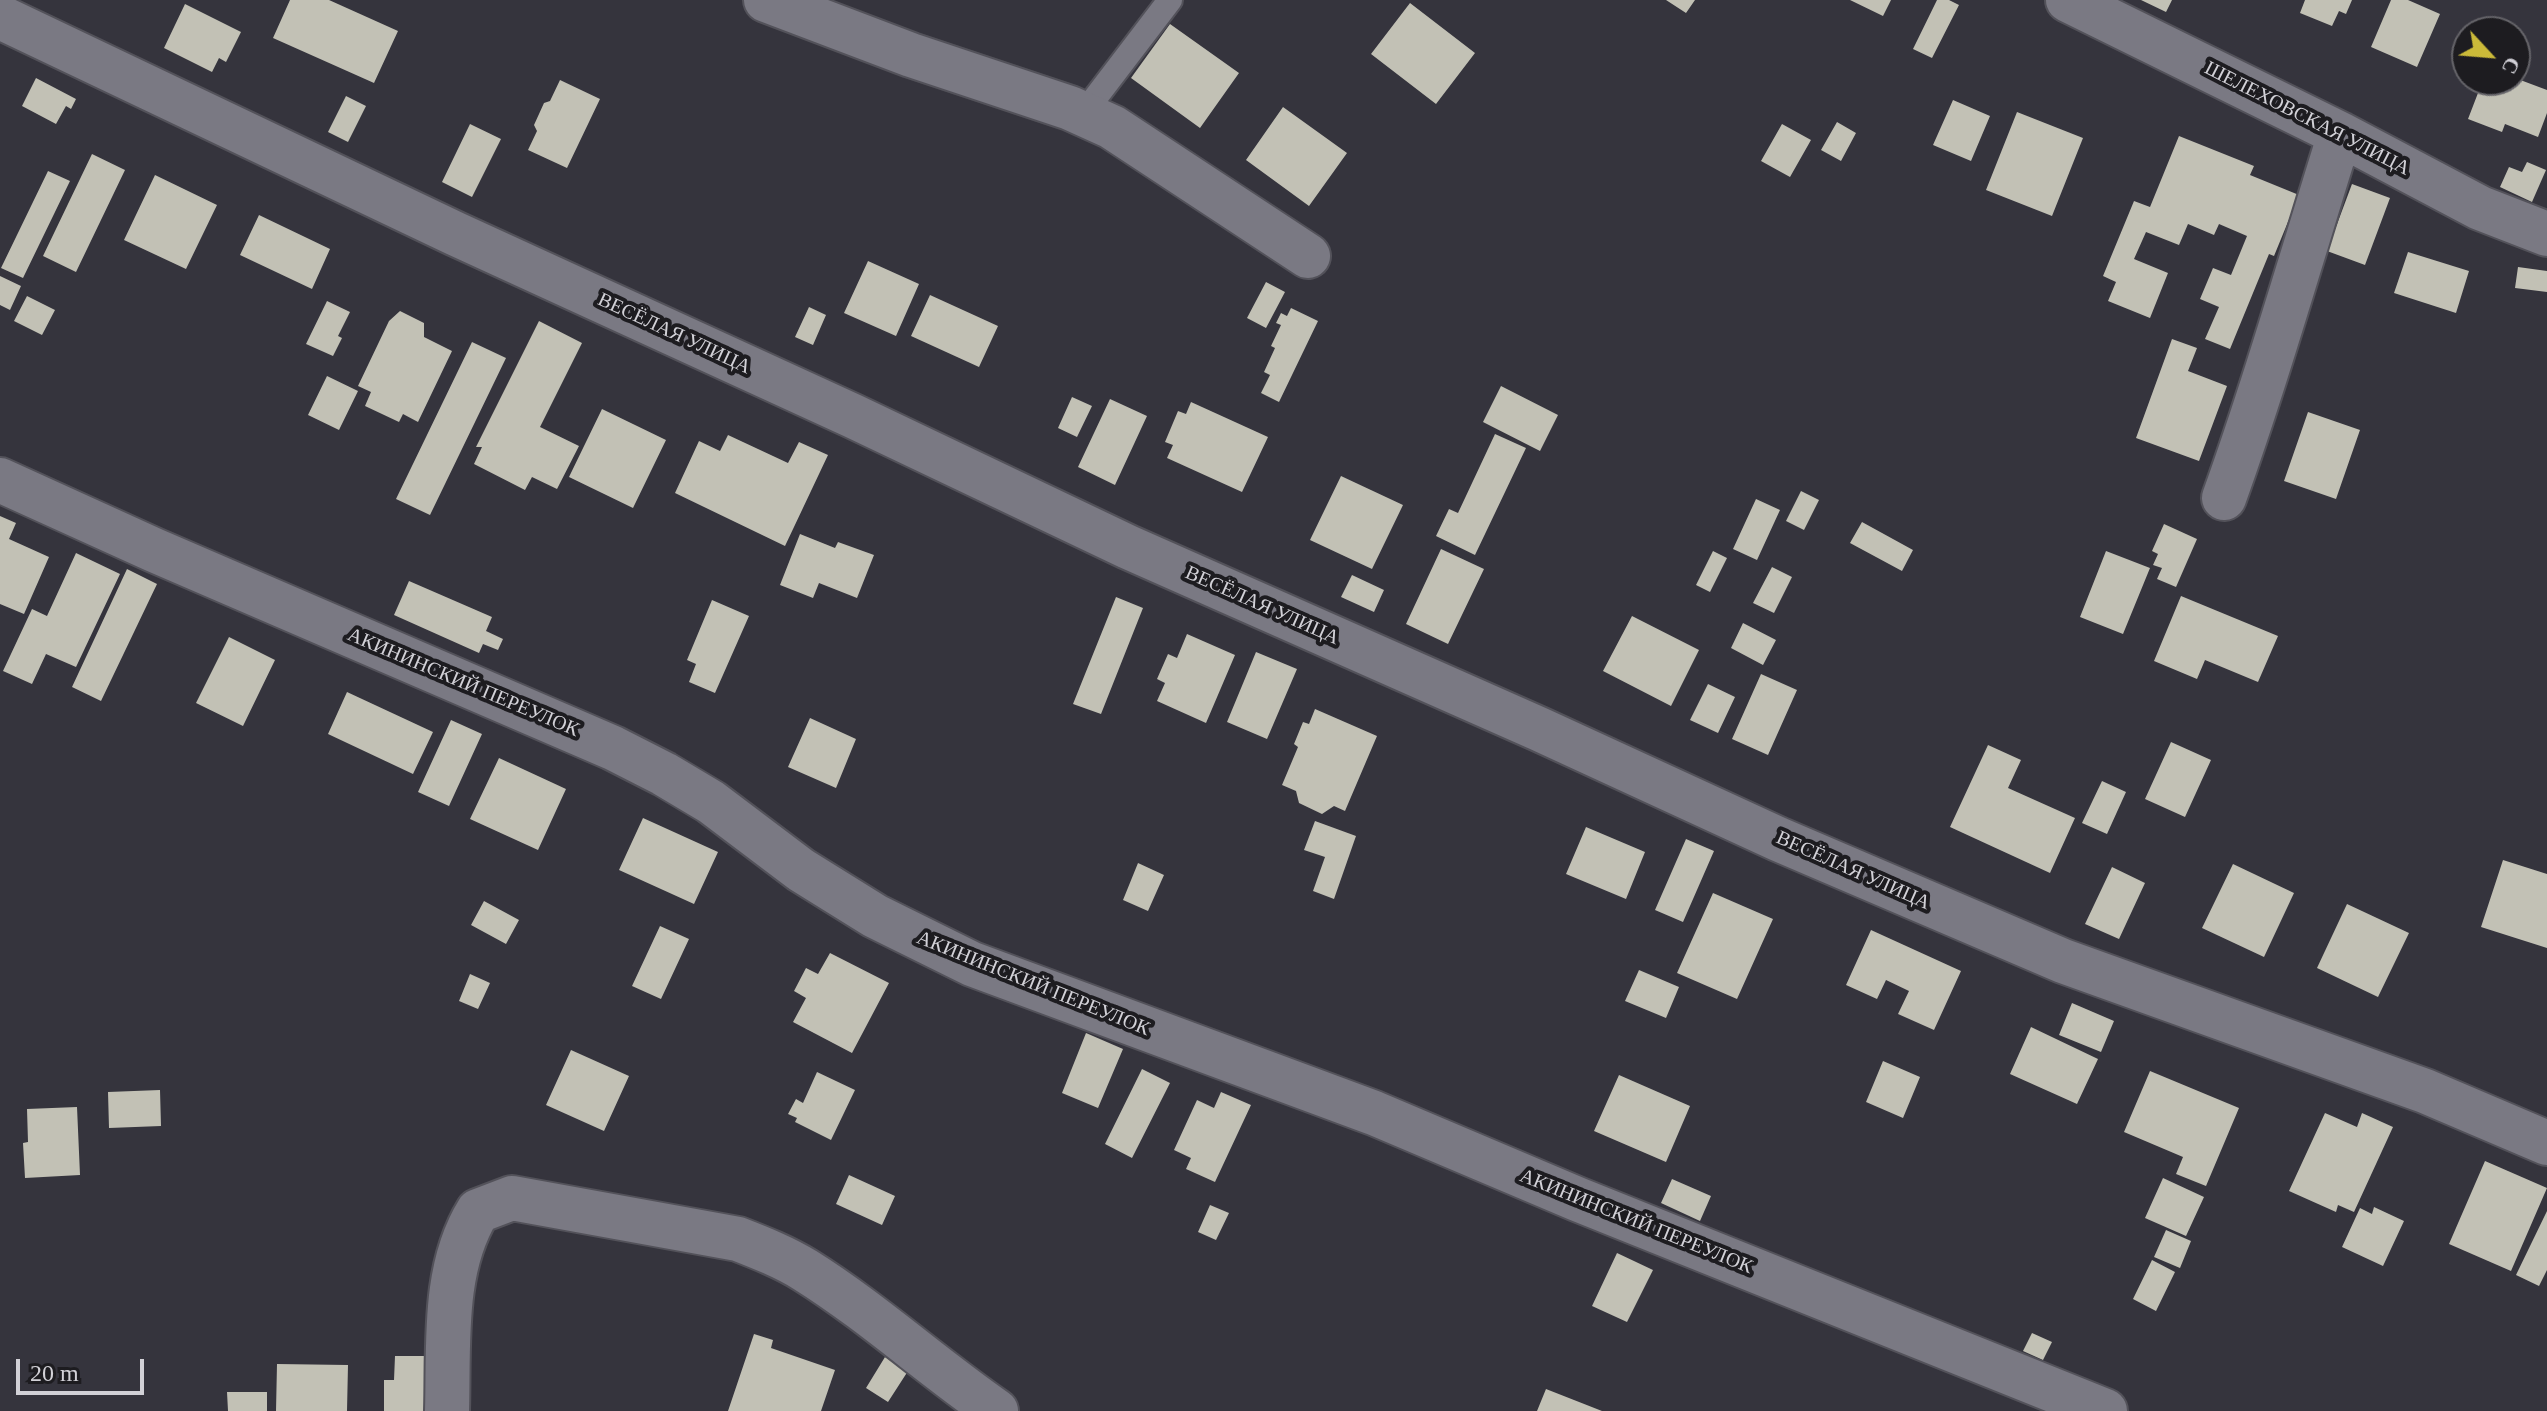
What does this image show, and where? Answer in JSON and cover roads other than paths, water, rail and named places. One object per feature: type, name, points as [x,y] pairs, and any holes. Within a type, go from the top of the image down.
[{"type":"street","points":[[766,0],[911,55],[1030,93],[1112,127],[1308,256]]},
{"type":"street","name":"ШЕЛЕХОВСКАЯ УЛИЦА","points":[[2068,0],[2340,134],[2480,208],[2547,234]]},
{"type":"street","name":"ВЕСЁЛАЯ УЛИЦА","points":[[0,17],[456,234],[853,416],[1128,547],[1778,839],[2063,961],[2425,1091],[2547,1143]]},
{"type":"street","points":[[2224,498],[2263,389],[2340,134]]},
{"type":"street","name":"АКИНИНСКИЙ ПЕРЕУЛОК","points":[[0,480],[154,550],[613,748],[711,802],[801,870],[875,916],[972,964],[1374,1113],[1577,1199],[2105,1411]]},
{"type":"street","points":[[447,1411],[450,1312],[461,1245],[478,1211],[512,1198],[738,1239],[771,1252],[804,1269],[846,1298],[996,1411]]},
{"type":"lane","points":[[1083,114],[1170,0]]}]
